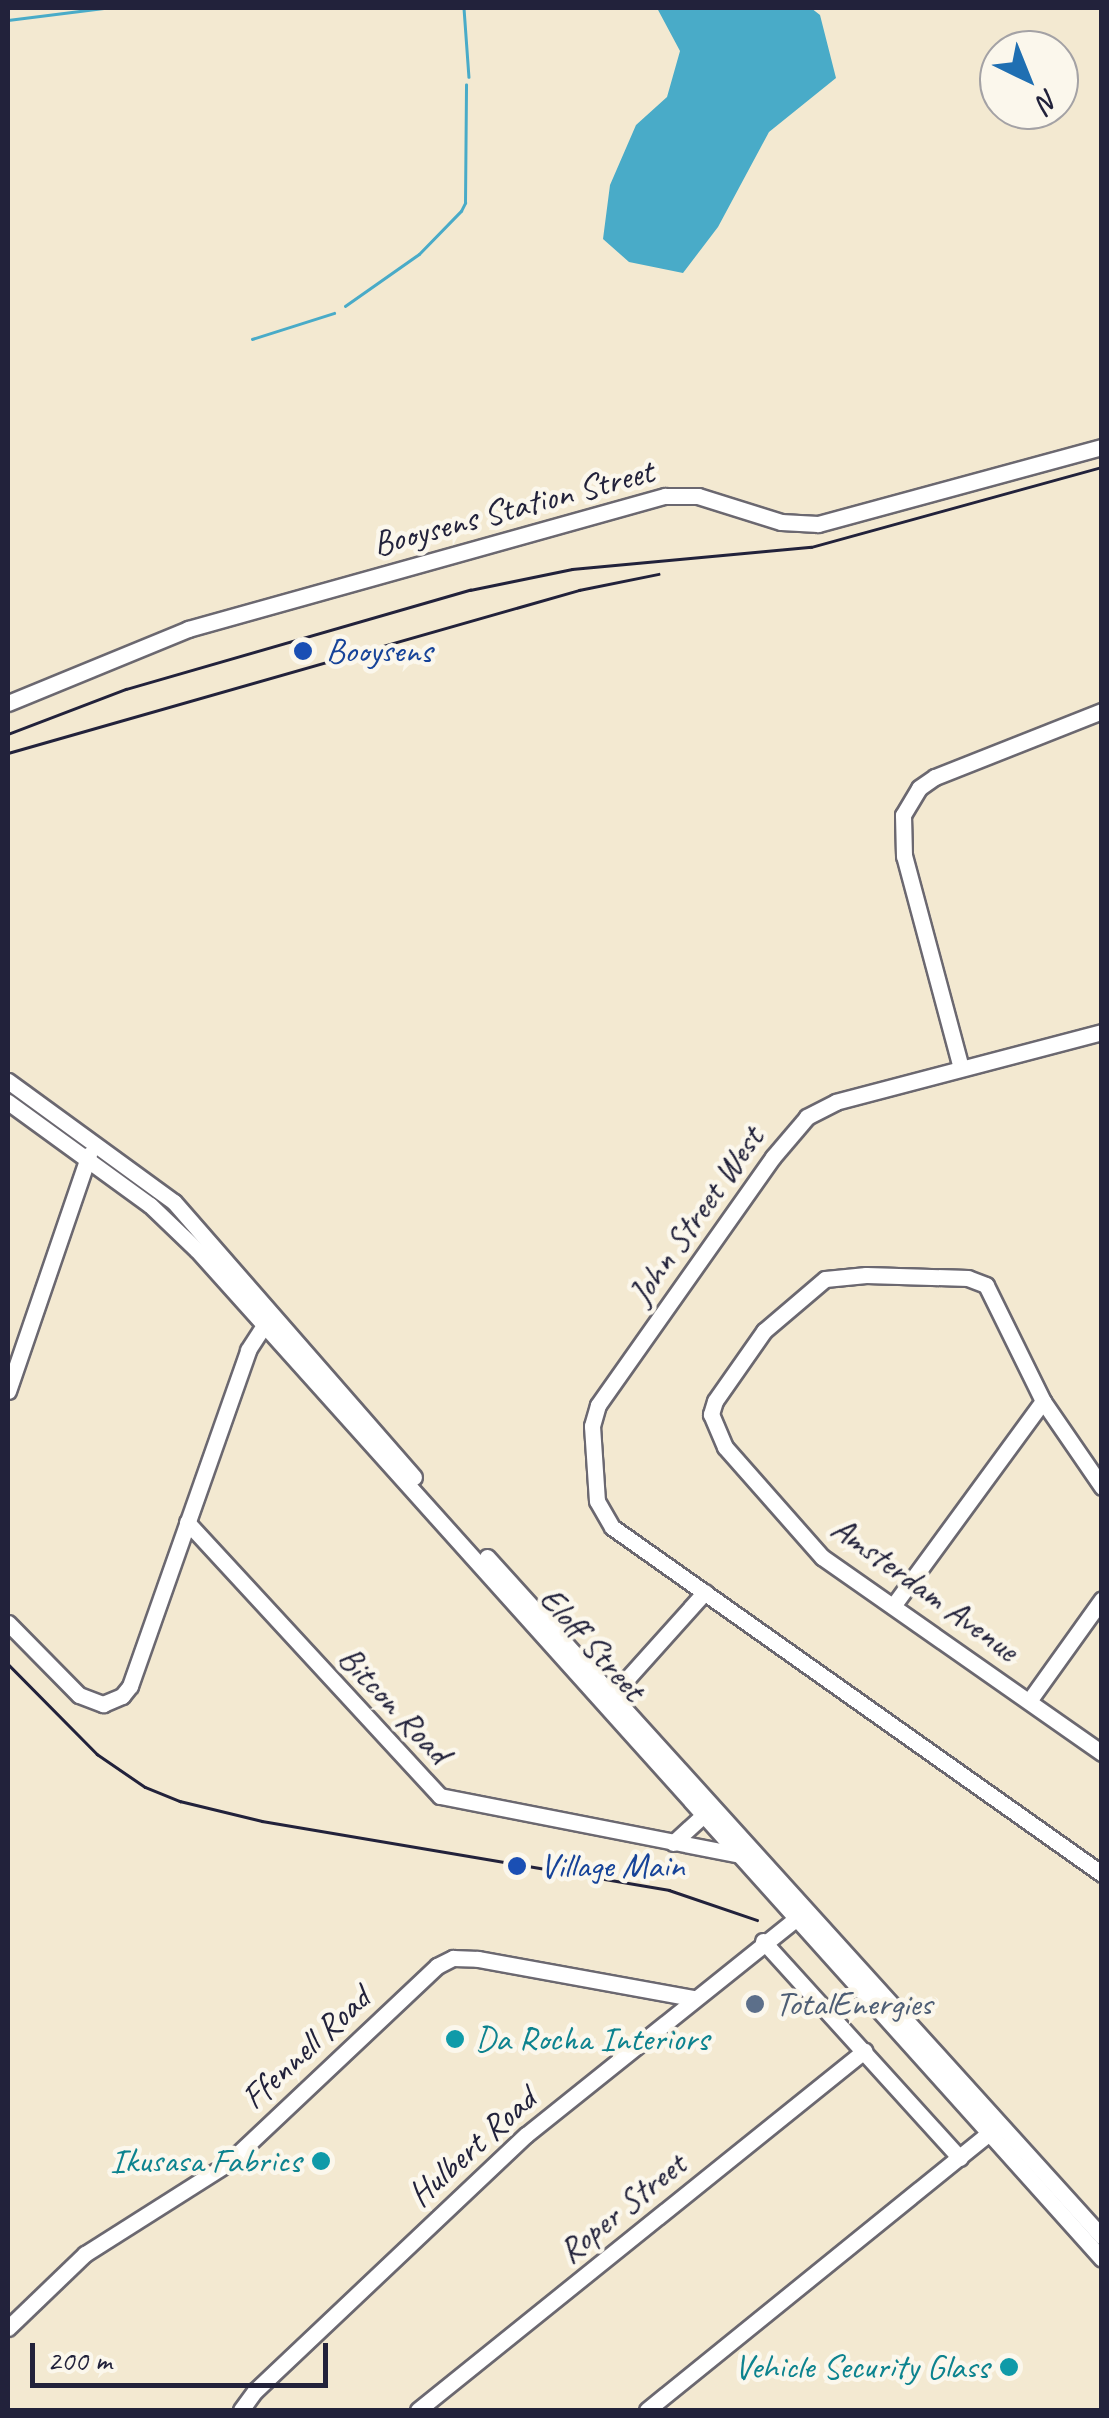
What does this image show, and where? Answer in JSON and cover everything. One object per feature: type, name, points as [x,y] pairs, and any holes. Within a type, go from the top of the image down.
[{"type":"street","name":"Booysens Station Street","points":[[8,703],[76,677],[141,644],[188,629],[665,496],[698,496],[781,522],[818,524],[1102,447]]},
{"type":"street","points":[[961,1068],[904,856],[903,815],[918,788],[935,777],[1102,711]]},
{"type":"street","name":"John Street West","points":[[706,1592],[621,1534],[600,1512],[592,1426],[598,1406],[800,1124],[836,1102],[1102,1032]]},
{"type":"street","name":"Eloff Street","points":[[8,1082],[174,1202],[453,1527],[891,2014],[1102,2237]]},
{"type":"street","name":"Eloff Street","points":[[8,1102],[169,1222],[270,1318]]},
{"type":"street","points":[[8,1392],[88,1162],[91,1143]]},
{"type":"street","name":"Amsterdam Avenue","points":[[1044,1401],[986,1285],[968,1278],[866,1275],[825,1279],[764,1331],[714,1401],[711,1414],[716,1434],[736,1460],[822,1557],[1102,1753]]},
{"type":"street","points":[[8,1622],[91,1702],[114,1702],[130,1686],[248,1350],[270,1318]]},
{"type":"street","points":[[893,1606],[1044,1401],[1102,1486]]},
{"type":"street","name":"Bitcon Road","points":[[187,1522],[440,1796],[741,1855]]},
{"type":"street","points":[[609,1699],[706,1592],[1102,1874]]},
{"type":"street","points":[[1028,1701],[1102,1600]]},
{"type":"street","points":[[672,1843],[708,1811]]},
{"type":"street","name":"Eloff Street","points":[[708,1811],[741,1855],[800,1911]]},
{"type":"street","name":"Hulbert Road","points":[[242,2410],[254,2391],[526,2135],[800,1911]]},
{"type":"street","points":[[763,1943],[960,2158]]},
{"type":"street","name":"Ffennell Road","points":[[8,2328],[85,2254],[227,2164],[437,1966],[453,1958],[478,1958],[693,1998]]},
{"type":"street","name":"Roper Street","points":[[418,2410],[864,2051]]},
{"type":"street","points":[[647,2410],[996,2128]]},
{"type":"street","name":"Eloff Street","points":[[996,2128],[1102,2260]]},
{"type":"water","points":[[657,8],[811,8],[820,15],[836,78],[769,132],[718,227],[683,273],[629,262],[603,239],[610,185],[636,125],[667,97],[680,51]]},
{"type":"waterway","points":[[8,20],[105,8]]},
{"type":"waterway","points":[[464,8],[469,77]]},
{"type":"waterway","points":[[345,306],[419,254],[461,211],[465,203],[466,85]]},
{"type":"waterway","points":[[252,339],[334,313]]},
{"type":"railway","points":[[8,734],[126,689],[470,590],[572,569],[811,547],[1102,467]]},
{"type":"railway","points":[[8,753],[579,590],[658,574]]},
{"type":"railway","points":[[8,1664],[97,1754],[145,1787],[180,1801],[262,1821],[669,1890],[757,1920]]},
{"type":"place","name":"Booysens","points":[[303,651]]},
{"type":"place","name":"Village Main","points":[[517,1866]]},
{"type":"place","name":"TotalEnergies","points":[[755,2004]]},
{"type":"place","name":"Da Rocha Interiors","points":[[455,2039]]},
{"type":"place","name":"Ikusasa Fabrics","points":[[321,2161]]},
{"type":"place","name":"Vehicle Security Glass","points":[[1009,2367]]}]
